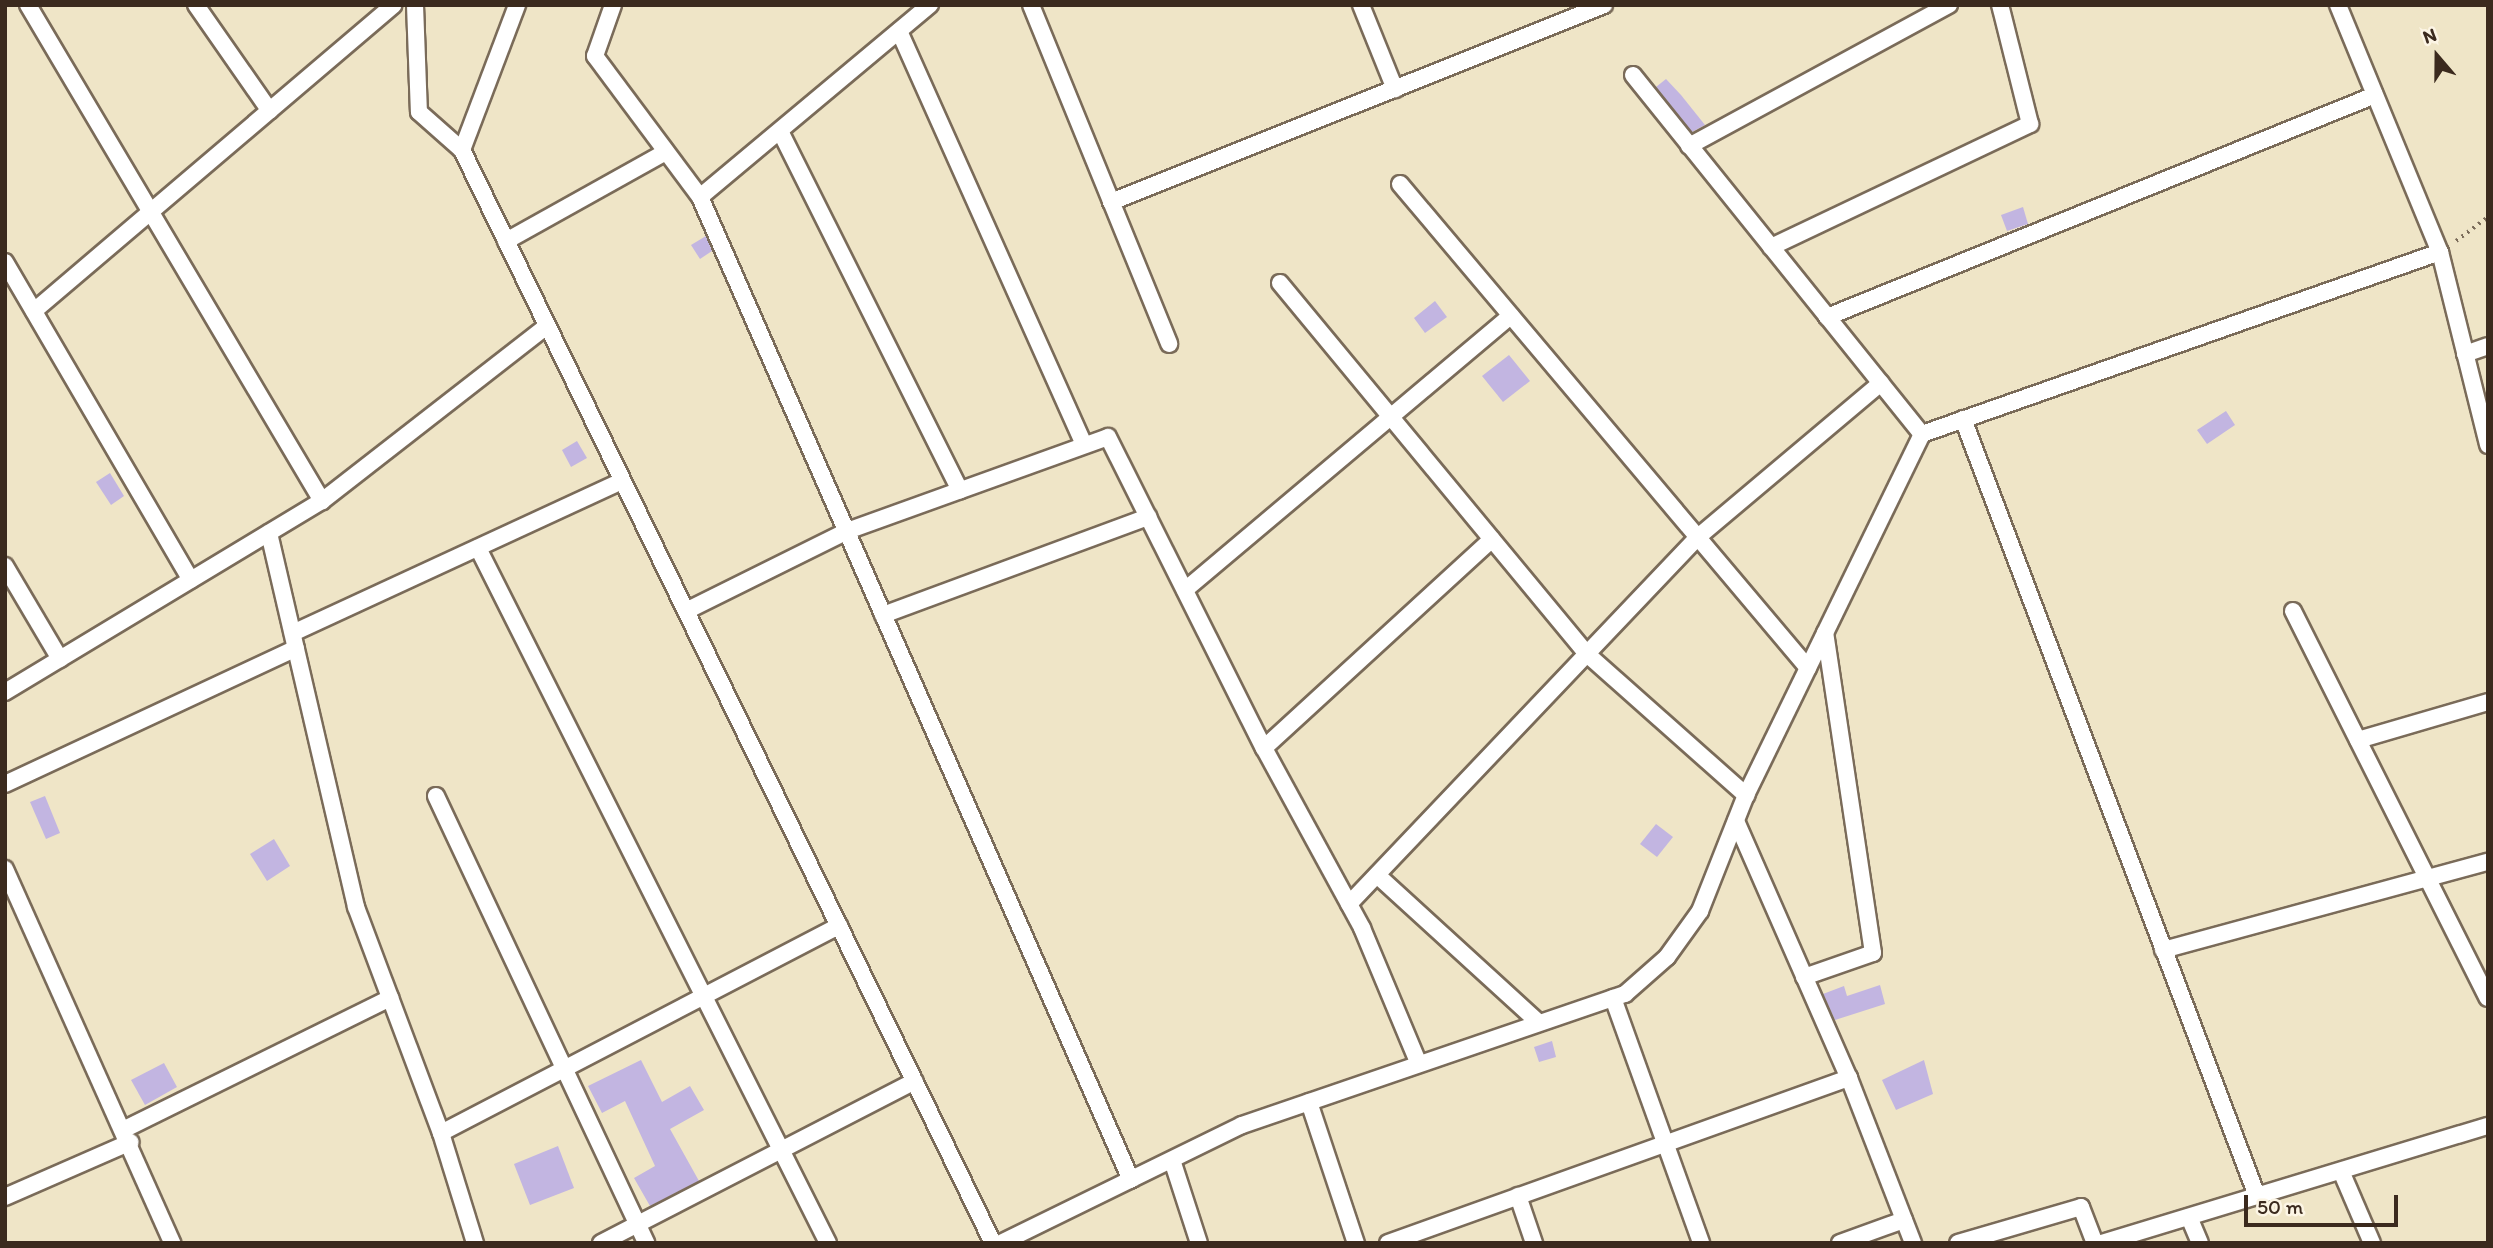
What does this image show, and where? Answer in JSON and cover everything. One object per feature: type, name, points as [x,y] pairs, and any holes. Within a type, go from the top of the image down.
[{"type":"street","points":[[28,5],[322,501]]},
{"type":"street","points":[[196,5],[270,111]]},
{"type":"street","points":[[34,311],[394,5]]},
{"type":"street","points":[[415,5],[419,112],[462,150],[993,1243]]},
{"type":"street","points":[[462,150],[517,5]]},
{"type":"street","points":[[614,5],[594,55],[700,197],[1131,1180]]},
{"type":"street","points":[[700,197],[930,5]]},
{"type":"street","points":[[1031,5],[1169,344]]},
{"type":"street","points":[[1361,5],[1395,89]]},
{"type":"street","points":[[1111,202],[1604,5]]},
{"type":"street","points":[[1689,146],[1949,5]]},
{"type":"street","points":[[1771,247],[2030,124],[2000,5]]},
{"type":"street","points":[[2339,5],[2441,252],[2488,444]]},
{"type":"street","points":[[899,31],[1084,446]]},
{"type":"street","points":[[1633,75],[1922,434]]},
{"type":"street","points":[[1827,317],[2375,95]]},
{"type":"street","points":[[780,131],[960,491]]},
{"type":"street","points":[[506,240],[666,152]]},
{"type":"street","points":[[1401,184],[1808,668]]},
{"type":"street","points":[[1001,1243],[1035,1235],[1131,1180],[1242,1125],[1625,994],[1667,957],[1700,911],[1746,795],[1922,434],[2441,252]]},
{"type":"street","points":[[5,262],[191,580]]},
{"type":"street","points":[[1280,283],[1587,654],[1746,795]]},
{"type":"street","points":[[1185,590],[1511,315]]},
{"type":"street","points":[[5,692],[322,501],[547,326]]},
{"type":"street","points":[[2465,354],[2488,346]]},
{"type":"street","points":[[1349,904],[1698,537],[1881,383]]},
{"type":"street","points":[[1963,419],[2257,1196]]},
{"type":"street","points":[[686,611],[847,531],[1108,437],[1264,748],[1349,904],[1419,1064]]},
{"type":"street","points":[[5,784],[478,548],[622,481]]},
{"type":"street","points":[[883,615],[1148,517]]},
{"type":"street","points":[[269,533],[356,907],[441,1133],[475,1243]]},
{"type":"street","points":[[1264,748],[1492,539]]},
{"type":"street","points":[[478,548],[828,1243]]},
{"type":"street","points":[[5,566],[60,659]]},
{"type":"street","points":[[2293,611],[2488,998]]},
{"type":"street","points":[[1804,977],[1873,953],[1825,633]]},
{"type":"street","points":[[2358,740],[2488,702]]},
{"type":"street","points":[[436,796],[646,1243]]},
{"type":"street","points":[[1735,821],[1849,1078],[1913,1243]]},
{"type":"street","points":[[2163,950],[2488,862]]},
{"type":"street","points":[[5,869],[128,1135],[172,1243]]},
{"type":"street","points":[[1377,875],[1539,1023]]},
{"type":"street","points":[[441,1133],[839,926]]},
{"type":"street","points":[[5,1197],[390,998]]},
{"type":"street","points":[[1613,998],[1701,1243]]},
{"type":"street","points":[[1388,1243],[1849,1078]]},
{"type":"street","points":[[601,1243],[915,1081]]},
{"type":"street","points":[[1309,1102],[1356,1243]]},
{"type":"street","points":[[2102,1243],[2488,1126]]},
{"type":"street","points":[[1172,1160],[1199,1243]]},
{"type":"street","points":[[2341,1171],[2372,1243]]},
{"type":"street","points":[[1518,1196],[1534,1243]]},
{"type":"street","points":[[1958,1243],[2081,1207],[2095,1243]]},
{"type":"street","points":[[2189,1217],[2200,1243]]},
{"type":"street","points":[[1840,1243],[1904,1220]]},
{"type":"path","points":[[2441,252],[2488,218]]},
{"type":"building","points":[[1666,79],[1705,125],[1692,132],[1656,87]]},
{"type":"building","points":[[2023,207],[2028,224],[2007,231],[2001,215]]},
{"type":"building","points":[[706,236],[712,251],[700,259],[691,245]]},
{"type":"building","points":[[1435,301],[1447,317],[1425,333],[1414,318]]},
{"type":"building","points":[[1509,355],[1530,381],[1503,402],[1482,376]]},
{"type":"building","points":[[2226,411],[2235,425],[2207,444],[2197,430]]},
{"type":"building","points":[[577,441],[587,458],[571,467],[562,450]]},
{"type":"building","points":[[110,473],[124,496],[111,505],[96,482]]},
{"type":"building","points":[[45,796],[60,833],[46,839],[30,802]]},
{"type":"building","points":[[1656,824],[1673,837],[1657,857],[1640,844]]},
{"type":"building","points":[[274,839],[290,866],[267,881],[250,854]]},
{"type":"building","points":[[1880,985],[1885,1004],[1835,1020],[1823,994],[1844,986],[1847,996]]},
{"type":"building","points":[[1552,1041],[1556,1057],[1539,1062],[1534,1047]]},
{"type":"building","points":[[641,1060],[662,1102],[690,1086],[704,1110],[670,1129],[699,1181],[650,1206],[634,1178],[655,1166],[625,1101],[602,1113],[588,1086]]},
{"type":"building","points":[[1924,1060],[1933,1094],[1896,1110],[1882,1080]]},
{"type":"building","points":[[164,1063],[177,1087],[145,1105],[131,1080]]},
{"type":"building","points":[[558,1146],[574,1188],[530,1205],[514,1164]]}]
